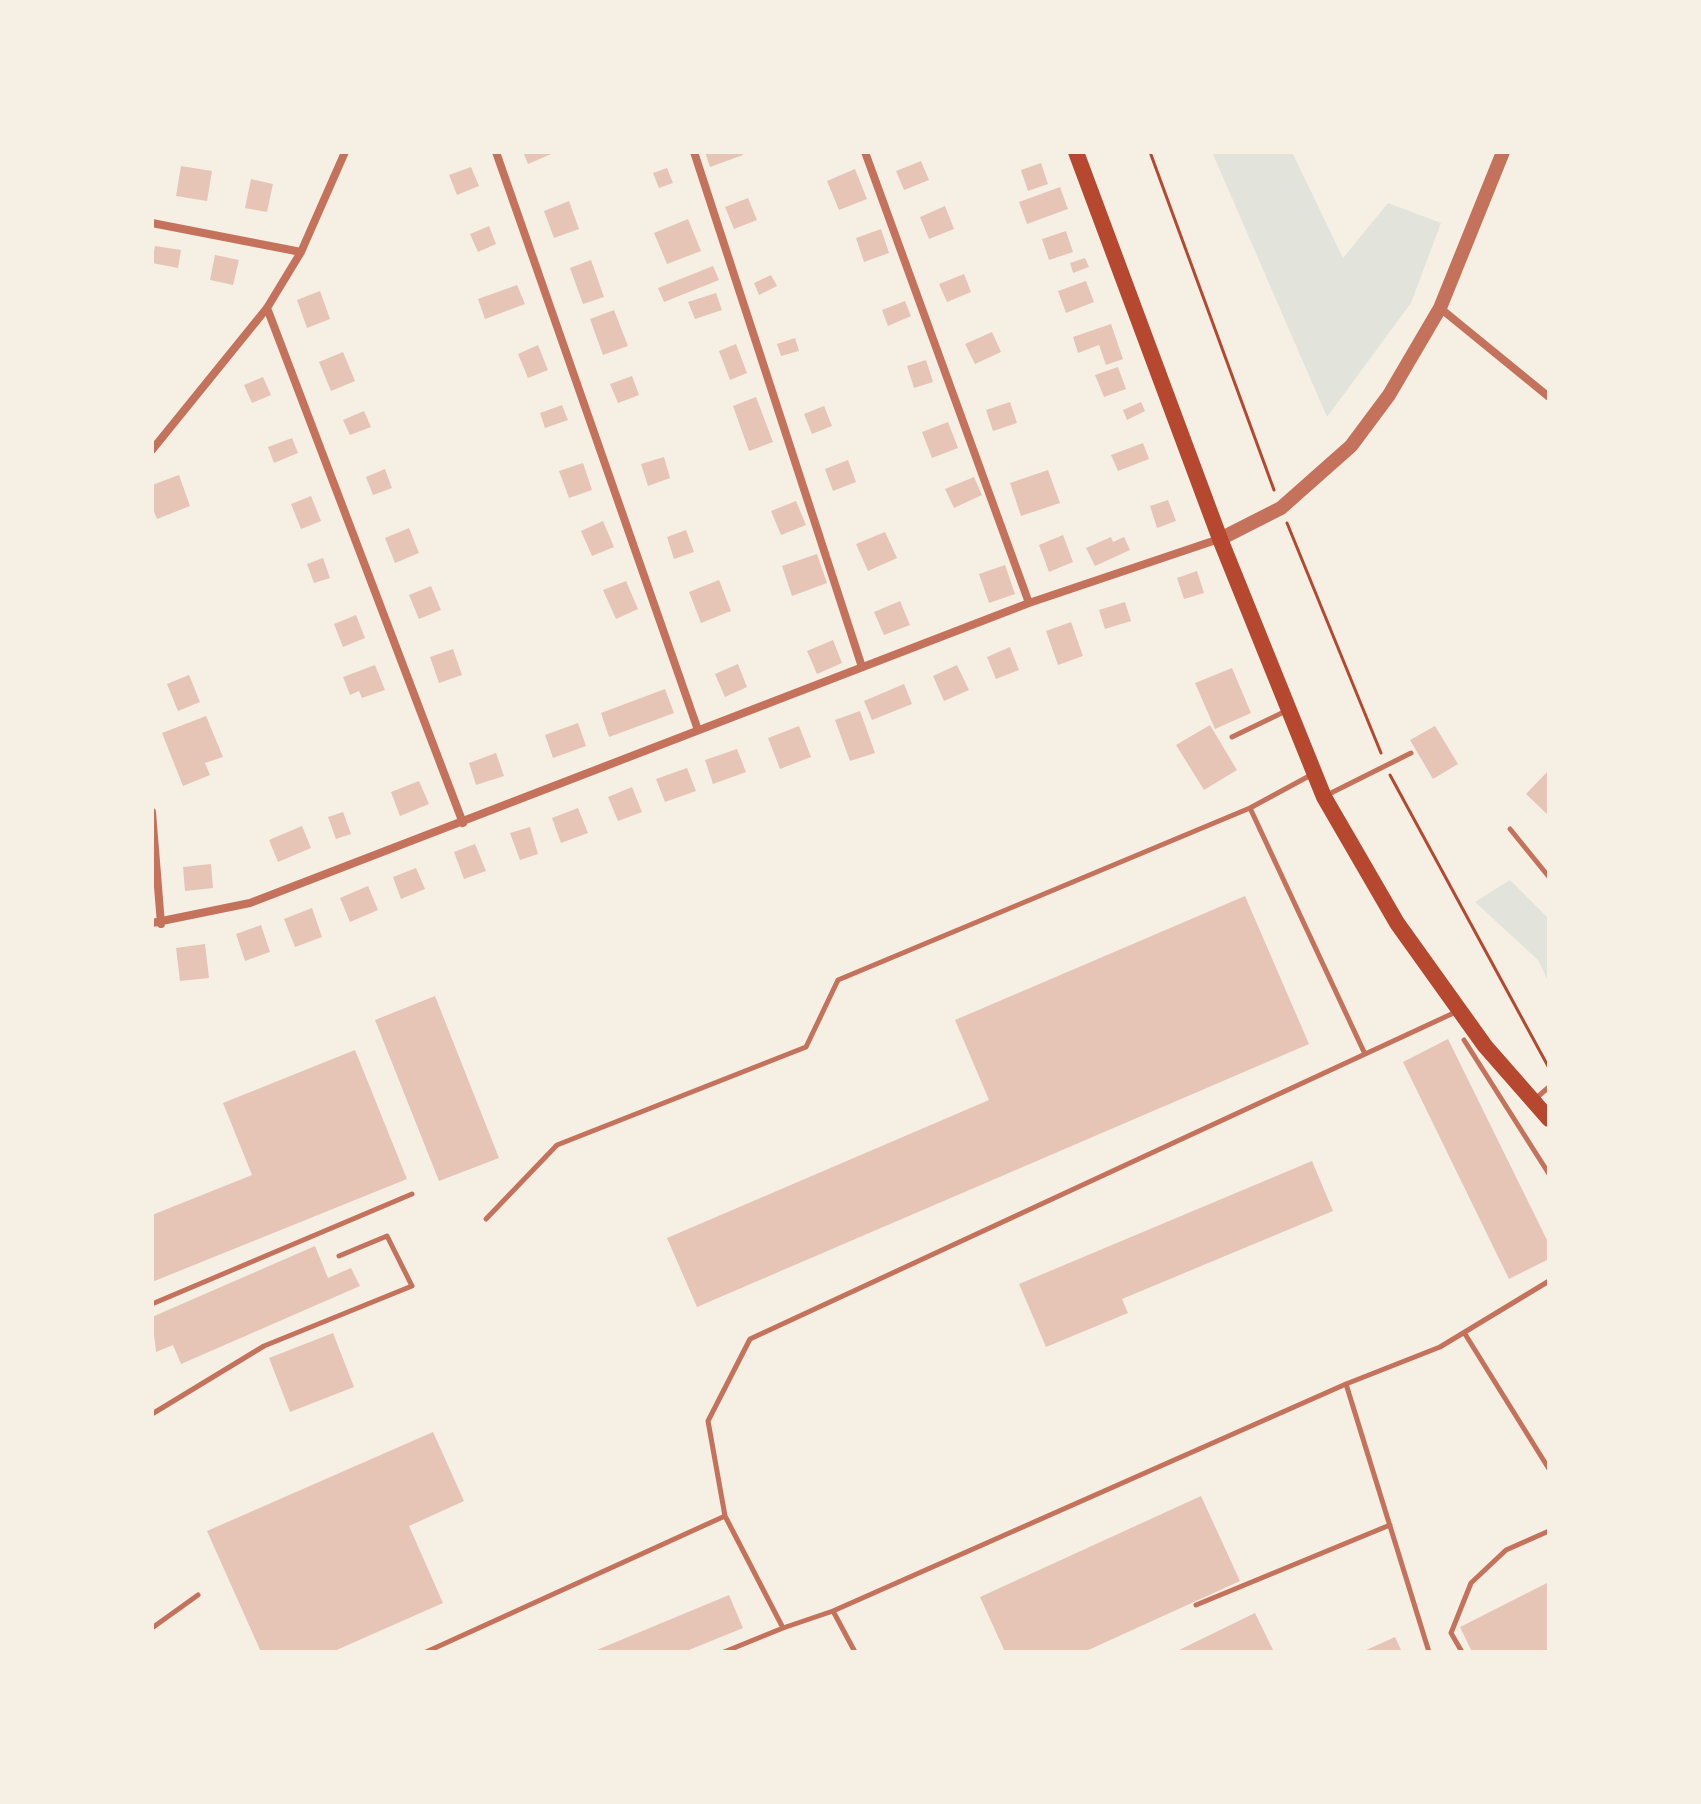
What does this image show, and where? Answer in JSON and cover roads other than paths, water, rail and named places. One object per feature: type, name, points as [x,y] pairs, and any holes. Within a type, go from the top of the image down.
[{"type":"main road","points":[[1076,152],[1220,539],[1324,797],[1390,911],[1459,1011],[1531,1102],[1549,1119]]},
{"type":"street","points":[[152,450],[267,308],[301,252],[345,152]]},
{"type":"street","points":[[496,152],[698,730]]},
{"type":"street","points":[[694,152],[862,667]]},
{"type":"street","points":[[865,152],[1029,603]]},
{"type":"street","points":[[152,812],[156,924],[250,903],[1029,603],[1220,539],[1281,508],[1351,446],[1389,395],[1440,308],[1503,152]]},
{"type":"street","points":[[152,223],[301,252]]},
{"type":"street","points":[[267,308],[463,823]]},
{"type":"street","points":[[1440,308],[1549,397]]},
{"type":"lane","points":[[1232,737],[1289,709]]},
{"type":"lane","points":[[1324,797],[1387,768],[1411,753]]},
{"type":"lane","points":[[486,1219],[557,1145],[806,1047],[838,980],[1250,808],[1315,772]]},
{"type":"lane","points":[[1250,808],[1364,1052]]},
{"type":"lane","points":[[1510,829],[1549,877]]},
{"type":"lane","points":[[783,1628],[725,1516],[708,1421],[750,1339],[1364,1052],[1459,1011]]},
{"type":"lane","points":[[1464,1040],[1549,1174]]},
{"type":"lane","points":[[1531,1102],[1549,1087]]},
{"type":"lane","points":[[152,1304],[412,1194]]},
{"type":"lane","points":[[152,1414],[264,1346],[412,1286],[387,1236],[339,1256]]},
{"type":"lane","points":[[724,1652],[833,1611],[1465,1334],[1549,1281]]},
{"type":"lane","points":[[1465,1334],[1549,1469]]},
{"type":"lane","points":[[1346,1384],[1429,1652]]},
{"type":"lane","points":[[426,1652],[725,1516]]},
{"type":"lane","points":[[1196,1605],[1390,1525]]},
{"type":"lane","points":[[1462,1652],[1451,1633],[1471,1583],[1506,1550],[1549,1531]]},
{"type":"lane","points":[[152,1628],[198,1595]]},
{"type":"lane","points":[[833,1611],[855,1652]]}]
